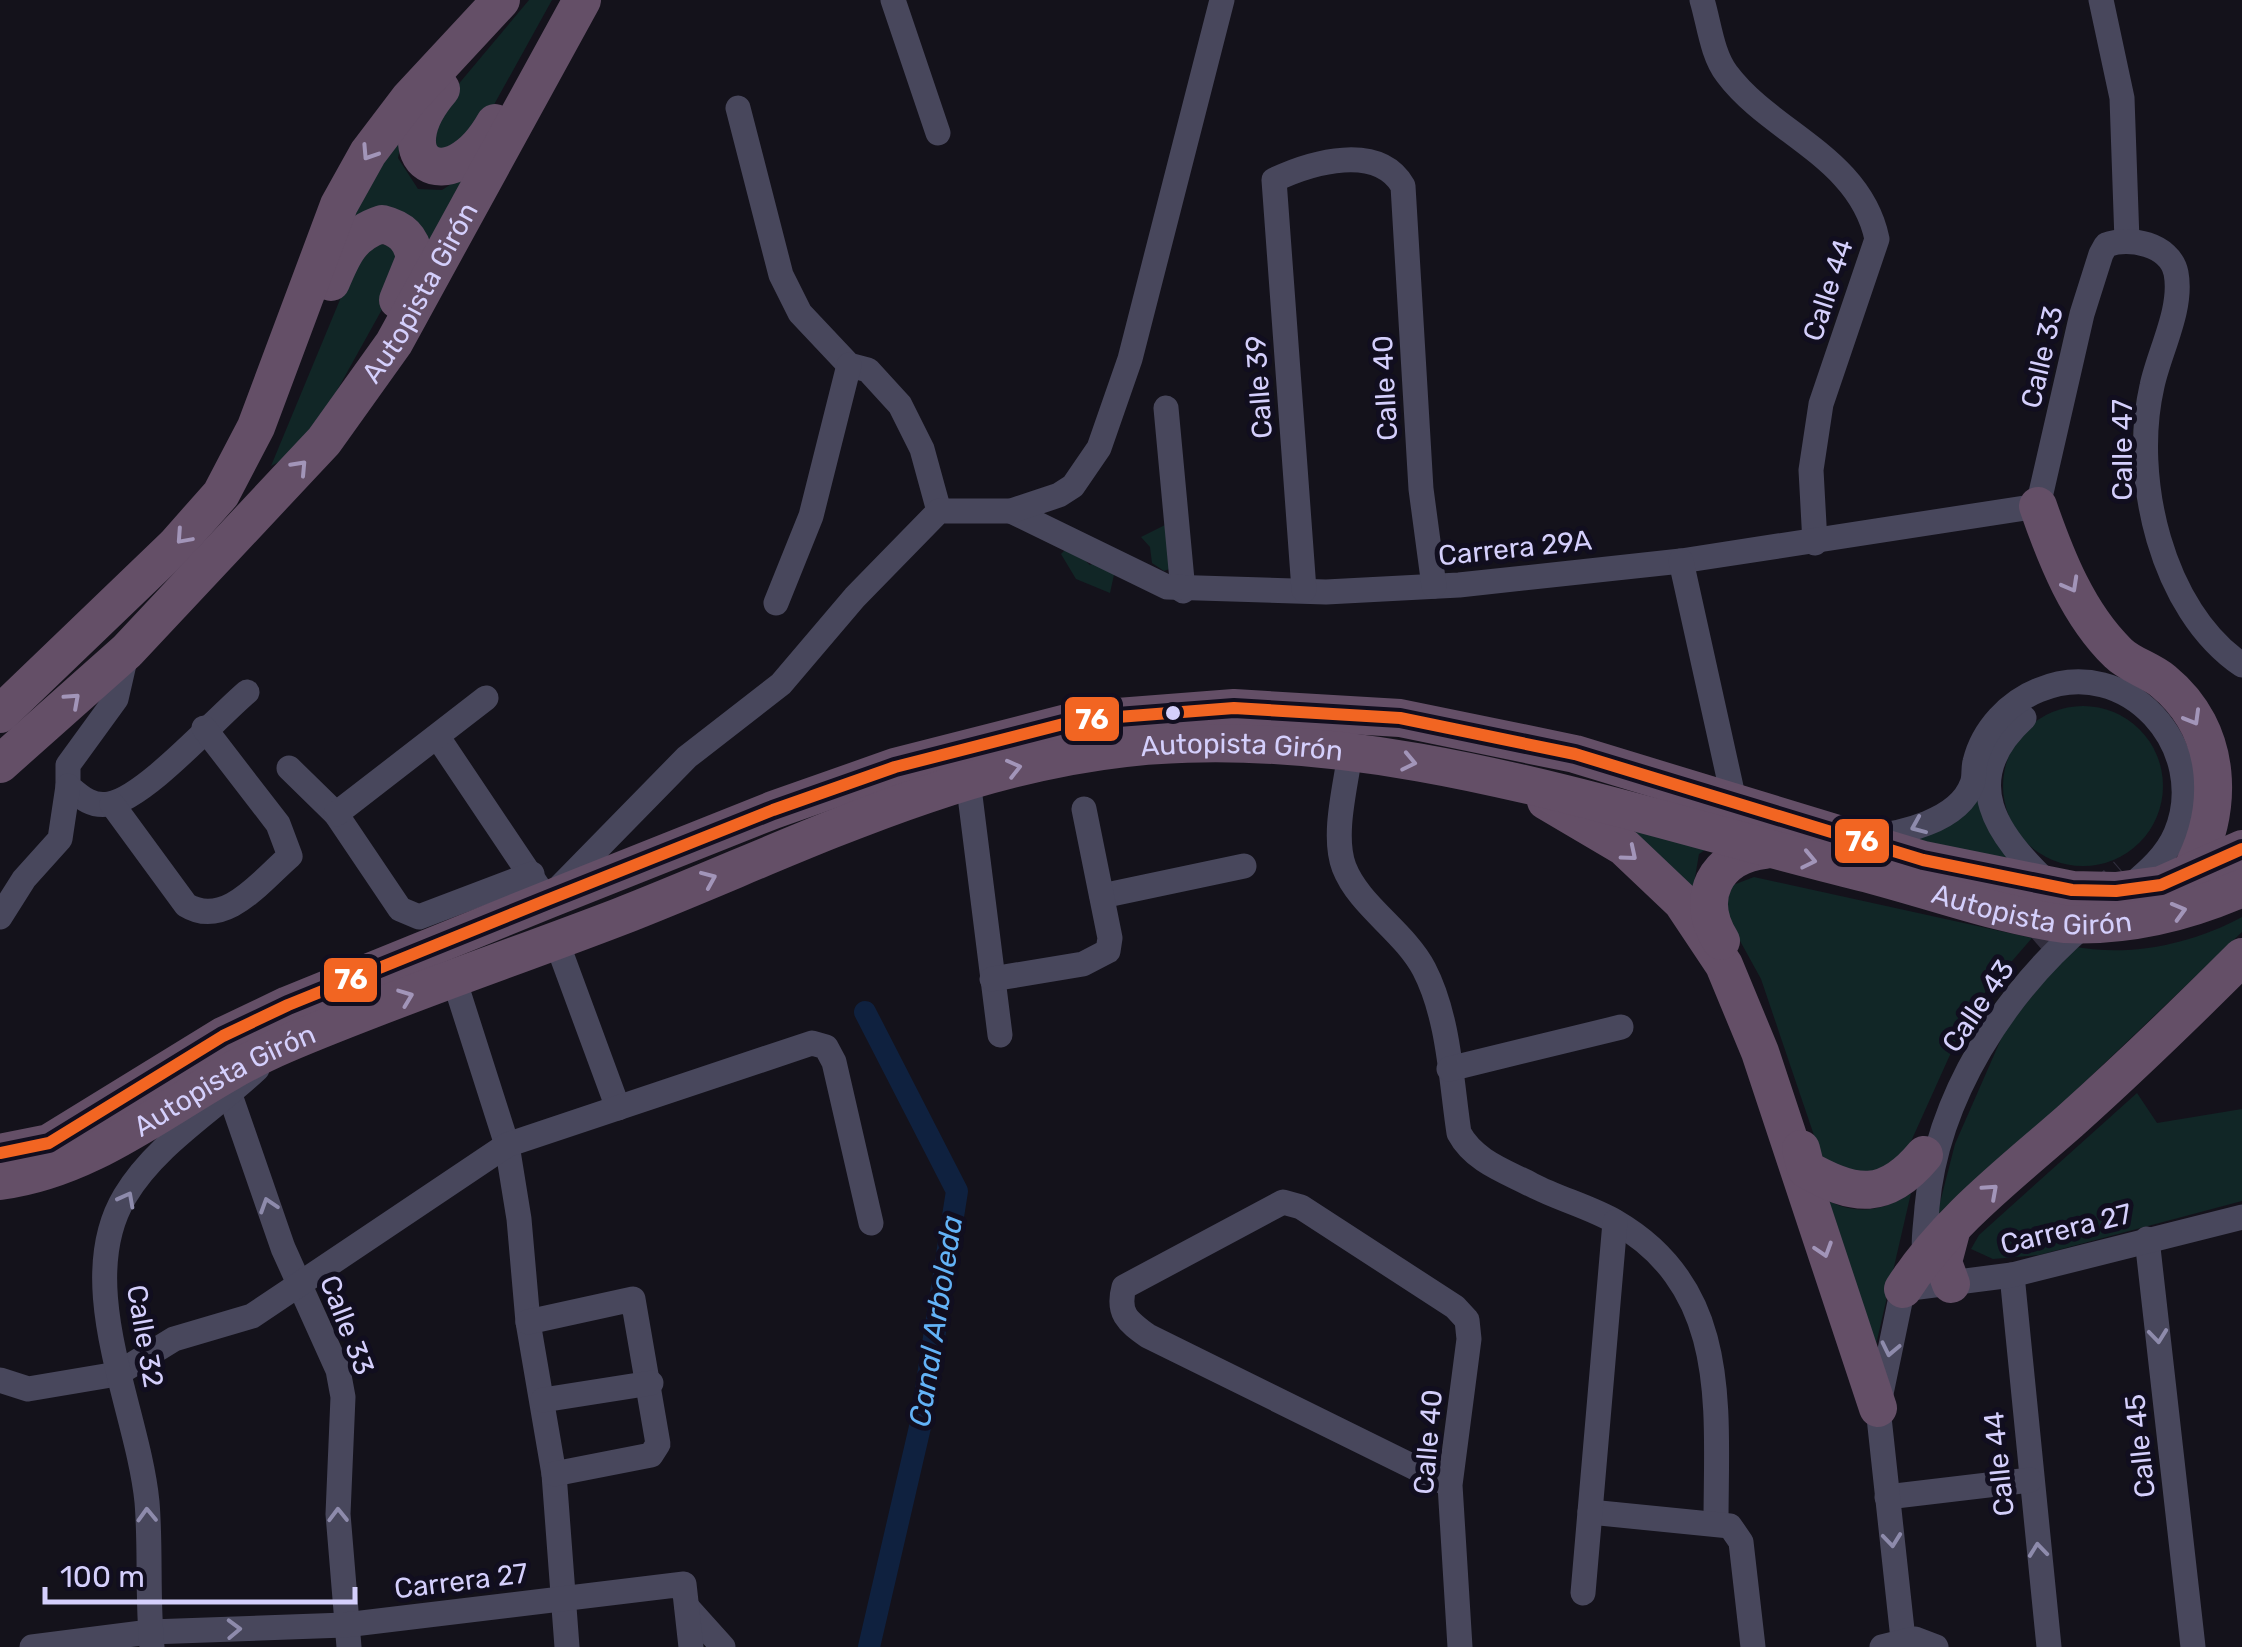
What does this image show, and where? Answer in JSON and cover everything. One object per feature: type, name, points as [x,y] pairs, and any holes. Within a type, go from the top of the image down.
[{"type":"highway","points":[[220,494],[256,427],[339,205],[368,153],[409,99],[501,0]]},
{"type":"highway","points":[[517,0],[420,117],[414,140],[420,156],[432,166],[463,163],[482,146],[566,0]]},
{"type":"highway","name":"Autopista Girón","points":[[0,764],[127,651],[338,422],[394,344],[582,0]]},
{"type":"highway","points":[[0,714],[175,546],[257,458],[344,249],[365,230],[382,224],[396,228],[414,248],[410,281],[348,387],[338,422]]},
{"type":"highway","points":[[2038,506],[2052,547],[2094,622],[2121,656],[2144,667],[2184,702],[2208,749],[2214,775],[2213,814],[2202,852],[2189,875]]},
{"type":"highway","name":"Autopista Girón","points":[[0,1154],[50,1143],[224,1036],[540,887],[896,767],[1080,720],[1190,709],[1400,718],[1575,754],[1735,806],[1924,860],[2094,892],[2130,880],[2189,875],[2242,848]]},
{"type":"highway","name":"Autopista Girón","points":[[0,1181],[60,1170],[82,1160],[209,1082],[282,1045],[556,940],[860,816],[968,780],[1045,760],[1158,746],[1350,753],[1610,804],[2027,929],[2112,924],[2162,916],[2242,888]]},
{"type":"highway","points":[[1482,778],[1556,806],[1624,848],[1682,902],[1706,936],[1738,994],[1760,1052],[1878,1408]]},
{"type":"highway","points":[[1765,850],[1732,860],[1718,872],[1707,905],[1710,922],[1738,966],[1768,1031],[1791,1099],[1806,1169],[1832,1184],[1858,1192],[1884,1188],[1908,1176],[1924,1155]]},
{"type":"highway","points":[[1903,1289],[1924,1257],[1952,1228],[2143,1056],[2242,957]]},
{"type":"highway","points":[[1951,1284],[1942,1262],[1952,1228]]},
{"type":"street","points":[[893,0],[938,133]]},
{"type":"street","points":[[289,768],[336,814],[400,909],[419,916],[540,887],[687,757],[781,684],[855,597],[939,511],[1010,511],[1074,486],[1099,448],[1130,360],[1222,0]]},
{"type":"street","name":"Calle 44","points":[[1702,0],[1729,78],[1859,193],[1872,214],[1877,238],[1821,404],[1811,470],[1815,543]]},
{"type":"street","points":[[2101,0],[2122,98],[2128,180],[2126,241]]},
{"type":"street","points":[[738,108],[781,275],[800,313],[849,365],[868,370],[900,405],[922,449],[939,511]]},
{"type":"street","name":"Calle 39","points":[[1304,590],[1274,180],[1310,167],[1373,160],[1392,168],[1402,186]]},
{"type":"street","name":"Calle 40","points":[[1402,186],[1421,489],[1434,586]]},
{"type":"street","name":"Calle 33","points":[[2038,506],[2082,314],[2101,254],[2106,246],[2126,241]]},
{"type":"street","name":"Calle 47","points":[[2126,241],[2161,252],[2176,273],[2175,302],[2146,413],[2150,508],[2160,542],[2202,629],[2242,664]]},
{"type":"street","points":[[776,603],[811,516],[849,365]]},
{"type":"street","points":[[1166,408],[1184,591]]},
{"type":"street","name":"Carrera 29A","points":[[1010,511],[1167,587],[1184,591],[1434,586],[1681,561],[2038,506]]},
{"type":"street","points":[[1681,561],[1735,806]]},
{"type":"street","points":[[0,917],[24,879],[60,839],[68,766],[116,698],[127,651]]},
{"type":"street","name":"Calle 43","points":[[1852,839],[1902,832],[1948,810],[1972,786],[1980,750],[1999,717],[2018,700],[2065,682],[2103,686],[2138,700],[2164,727],[2182,760],[2183,811],[2162,857],[2057,948],[2021,988],[1964,1079],[1930,1180],[1924,1257]]},
{"type":"street","points":[[68,786],[86,801],[112,804],[144,787],[247,692]]},
{"type":"street","points":[[336,814],[439,739],[486,698]]},
{"type":"street","points":[[2050,885],[2007,843],[1993,817],[1989,788],[1994,758],[2008,732],[2030,712],[2057,700],[2086,698],[2116,704],[2140,720],[2164,757],[2171,801],[2162,829],[2130,880]]},
{"type":"street","points":[[112,804],[186,905],[202,915],[222,914],[290,856],[278,824],[204,728]]},
{"type":"street","points":[[439,739],[540,887]]},
{"type":"street","points":[[1350,753],[1341,846],[1344,866],[1402,935],[1424,970],[1440,1012],[1459,1133],[1467,1148],[1542,1190],[1616,1222],[1655,1250],[1683,1279],[1701,1321],[1716,1382],[1726,1527],[1753,1647]]},
{"type":"street","points":[[968,780],[1000,1035]]},
{"type":"street","points":[[992,980],[1097,960],[1108,950],[1110,938],[1084,808]]},
{"type":"street","points":[[1102,896],[1244,866]]},
{"type":"street","name":"Calle 43","points":[[1892,1643],[1887,1497],[1878,1408],[1903,1289],[1924,1155],[1940,1109],[2027,929]]},
{"type":"street","points":[[556,940],[618,1108]]},
{"type":"street","points":[[454,979],[507,1145],[519,1219],[528,1322],[554,1474],[567,1647]]},
{"type":"street","points":[[1449,1069],[1620,1027]]},
{"type":"street","points":[[0,1380],[28,1389],[117,1374],[174,1338],[252,1316],[507,1145],[821,1043],[834,1062],[871,1223]]},
{"type":"street","name":"Calle 32","points":[[151,1640],[146,1500],[117,1374],[102,1267],[124,1197],[168,1145],[230,1095],[282,1045]]},
{"type":"street","name":"Calle 33","points":[[230,1095],[299,1283],[338,1370],[343,1397],[338,1514],[347,1636]]},
{"type":"street","name":"Calle 40","points":[[1450,1484],[1148,1336],[1125,1320],[1120,1303],[1124,1287],[1283,1202],[1301,1207],[1455,1307],[1467,1320],[1469,1339],[1450,1484],[1460,1647]]},
{"type":"street","name":"Carrera 27","points":[[1903,1289],[2012,1275],[2242,1217]]},
{"type":"street","points":[[1583,1593],[1616,1222]]},
{"type":"street","name":"Calle 45","points":[[2147,1239],[2193,1647]]},
{"type":"street","points":[[1924,1257],[1939,1279],[1951,1284]]},
{"type":"street","name":"Calle 44","points":[[2012,1275],[2049,1647]]},
{"type":"street","points":[[528,1322],[633,1299],[650,1383],[658,1444],[651,1454],[554,1474]]},
{"type":"street","points":[[543,1400],[650,1383]]},
{"type":"street","points":[[1887,1497],[2030,1480]]},
{"type":"street","points":[[1590,1512],[1726,1527]]},
{"type":"street","name":"Carrera 27","points":[[32,1647],[347,1636],[563,1598],[658,1587],[686,1596]]},
{"type":"street","points":[[686,1596],[691,1647]]},
{"type":"street","points":[[686,1596],[722,1647]]},
{"type":"street","points":[[1892,1643],[1936,1647]]},
{"type":"green space","points":[[529,0],[552,0],[470,148],[429,154],[446,99]]},
{"type":"green space","points":[[406,118],[398,158],[418,189],[442,190],[482,164],[429,261],[428,239],[339,238]]},
{"type":"green space","points":[[377,243],[399,248],[405,268],[305,448],[271,466],[356,261]]},
{"type":"green space","points":[[1169,523],[1178,566],[1164,571],[1152,563],[1150,547],[1141,537]]},
{"type":"green space","points":[[1069,546],[1090,565],[1098,560],[1115,570],[1110,593],[1076,579],[1061,554]]},
{"type":"green space","points":[[2083,706],[2113,712],[2139,730],[2157,756],[2163,786],[2157,816],[2139,842],[2113,860],[2083,866],[2053,860],[2027,842],[2009,816],[2003,786],[2009,756],[2027,730],[2053,712]]},
{"type":"green space","points":[[1979,794],[2020,869],[1908,840]]},
{"type":"green space","points":[[1619,826],[1712,845],[1699,854],[1692,895]]},
{"type":"green space","points":[[1754,877],[2032,938],[1986,991],[1963,1026],[1904,1157],[1866,1183],[1822,1159],[1761,979],[1723,910],[1733,885]]},
{"type":"green space","points":[[2242,917],[2242,932],[1934,1226],[1955,1144],[2005,1030],[2072,946],[2116,950],[2160,946],[2202,935]]},
{"type":"green space","points":[[2137,1093],[2157,1123],[2242,1109],[2242,1201],[2039,1255],[1993,1259],[1971,1249],[1979,1235]]},
{"type":"green space","points":[[1815,1193],[1839,1205],[1863,1210],[1911,1193],[1872,1362]]},
{"type":"waterway","name":"Canal Arboleda","points":[[865,1012],[957,1191],[920,1427],[869,1647]]},
{"type":"tunnel","points":[[2037,944],[2122,871]]},
{"type":"transit line","name":"76","points":[[0,1153],[49,1143],[223,1036],[288,1005],[547,900],[773,810],[895,767],[1079,720],[1234,708],[1400,718],[1575,754],[1923,860],[2072,890],[2116,891],[2161,885],[2242,849]]}]
